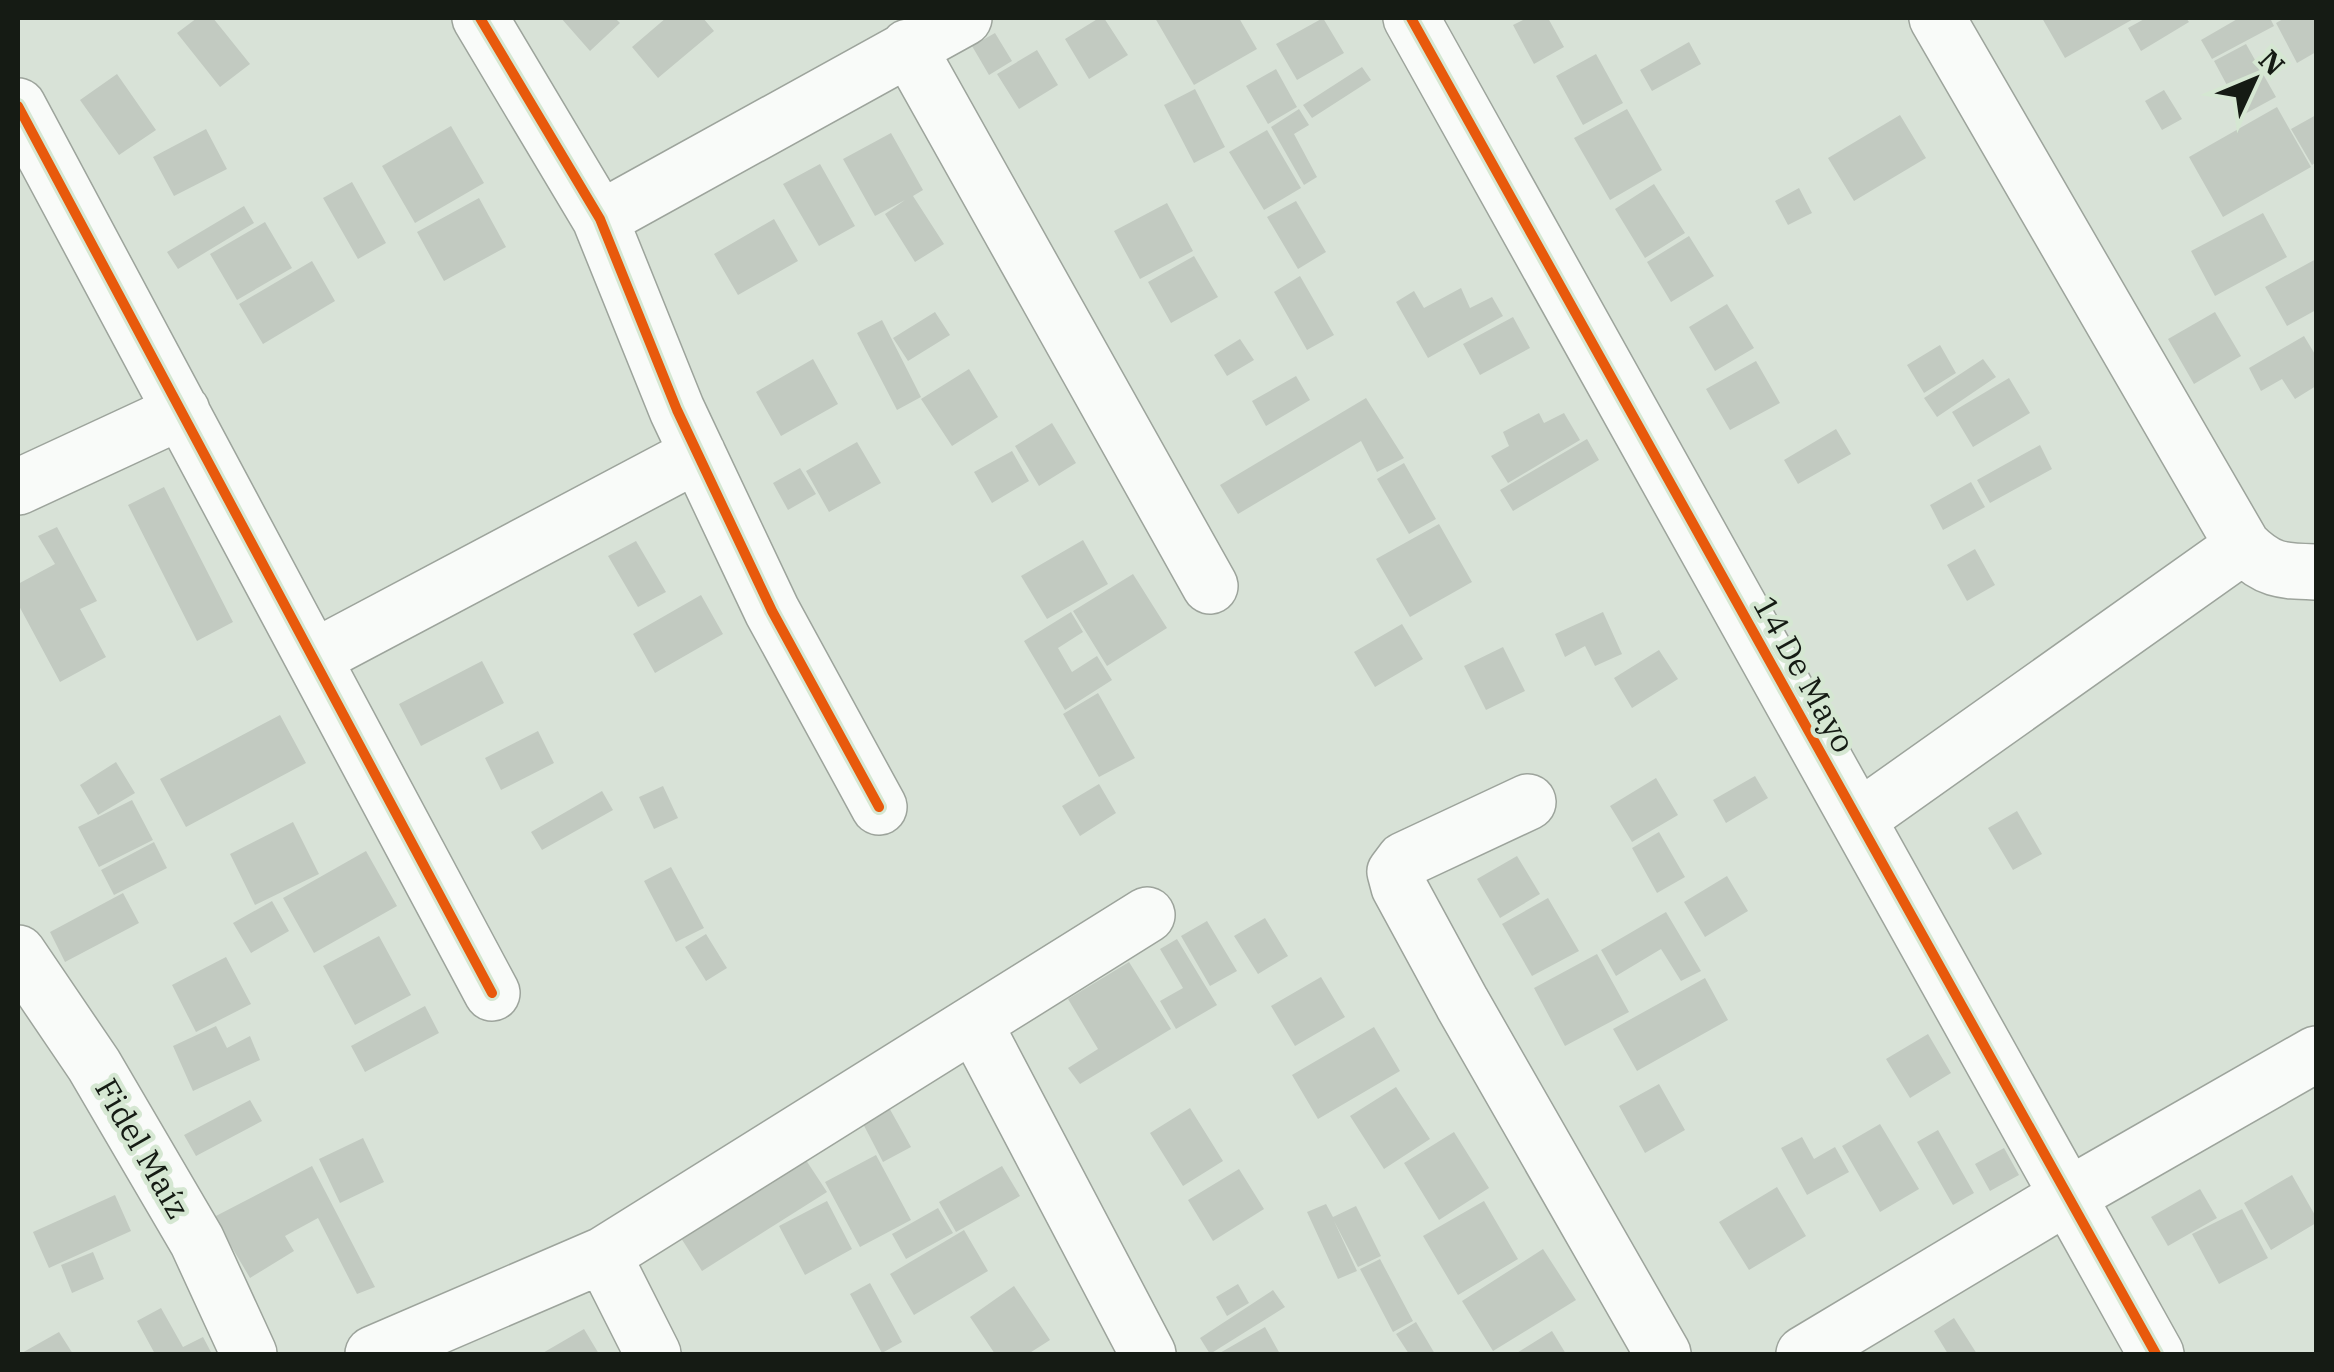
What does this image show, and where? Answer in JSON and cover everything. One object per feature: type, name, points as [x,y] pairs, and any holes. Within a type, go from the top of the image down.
[{"type":"street","points":[[480,18],[600,219],[698,454],[772,611],[879,807]]},
{"type":"street","points":[[600,219],[964,18]]},
{"type":"street","name":"14 De Mayo","points":[[1410,18],[2156,1354]]},
{"type":"street","points":[[1937,18],[2243,546],[2262,564],[2292,572],[2316,572]]},
{"type":"street","points":[[908,47],[1210,586]]},
{"type":"street","points":[[18,106],[492,993]]},
{"type":"street","points":[[18,487],[182,411]]},
{"type":"street","points":[[313,658],[698,454]]},
{"type":"street","points":[[1858,819],[2243,546]]},
{"type":"street","points":[[1528,802],[1404,860],[1395,872],[1399,887],[1462,1004],[1663,1354]]},
{"type":"street","points":[[373,1354],[603,1254],[1147,916]]},
{"type":"street","name":"Fidel Maíz","points":[[18,952],[94,1065],[188,1225],[249,1354]]},
{"type":"street","points":[[974,1025],[1148,1354]]},
{"type":"street","points":[[1804,1354],[2316,1054]]},
{"type":"street","points":[[603,1254],[653,1354]]},
{"type":"building","points":[[197,18],[213,18],[250,64],[220,87],[177,33]]},
{"type":"building","points":[[561,18],[615,18],[620,23],[590,51]]},
{"type":"building","points":[[666,18],[703,18],[714,31],[658,78],[632,47]]},
{"type":"building","points":[[1104,18],[1128,55],[1089,79],[1065,39]]},
{"type":"building","points":[[1155,18],[1239,18],[1257,49],[1194,85]]},
{"type":"building","points":[[1323,18],[1344,53],[1297,80],[1276,44]]},
{"type":"building","points":[[1527,18],[1548,18],[1564,47],[1534,64],[1513,25]]},
{"type":"building","points":[[2042,18],[2135,18],[2065,58]]},
{"type":"building","points":[[2146,18],[2186,18],[2189,22],[2141,51],[2128,28]]},
{"type":"building","points":[[2239,18],[2270,18],[2274,26],[2212,59],[2201,40]]},
{"type":"building","points":[[2285,18],[2316,18],[2316,52],[2297,63],[2276,23]]},
{"type":"building","points":[[995,33],[1012,61],[989,75],[972,46]]},
{"type":"building","points":[[1689,42],[1701,64],[1652,91],[1640,70]]},
{"type":"building","points":[[2246,44],[2276,97],[2243,115],[2214,61]]},
{"type":"building","points":[[1037,50],[1058,85],[1019,109],[997,74]]},
{"type":"building","points":[[1596,54],[1623,103],[1583,125],[1556,76]]},
{"type":"building","points":[[1362,67],[1371,80],[1312,118],[1303,105]]},
{"type":"building","points":[[1276,69],[1297,107],[1268,124],[1246,86]]},
{"type":"building","points":[[117,74],[156,130],[119,155],[80,100]]},
{"type":"building","points":[[1195,89],[1225,147],[1194,163],[1164,105]]},
{"type":"building","points":[[2164,90],[2182,119],[2162,130],[2145,101]]},
{"type":"building","points":[[2277,107],[2311,167],[2223,217],[2189,157]]},
{"type":"building","points":[[1299,109],[1309,125],[1294,134],[1317,177],[1304,185],[1271,127]]},
{"type":"building","points":[[1627,109],[1662,170],[1610,200],[1574,138]]},
{"type":"building","points":[[1900,115],[1926,158],[1854,201],[1828,158]]},
{"type":"building","points":[[2316,115],[2316,162],[2312,165],[2291,129]]},
{"type":"building","points":[[451,126],[484,183],[415,223],[382,166]]},
{"type":"building","points":[[206,129],[227,169],[174,196],[153,157]]},
{"type":"building","points":[[1267,130],[1301,188],[1264,210],[1229,152]]},
{"type":"building","points":[[891,133],[923,190],[913,196],[944,244],[915,262],[885,214],[905,200],[875,216],[843,159]]},
{"type":"building","points":[[820,164],[855,226],[819,246],[783,184]]},
{"type":"building","points":[[352,182],[386,243],[358,259],[323,198]]},
{"type":"building","points":[[1654,184],[1685,233],[1645,258],[1615,209]]},
{"type":"building","points":[[1799,188],[1812,213],[1788,225],[1775,201]]},
{"type":"building","points":[[479,198],[506,247],[444,281],[417,232]]},
{"type":"building","points":[[1296,201],[1326,252],[1298,269],[1267,217]]},
{"type":"building","points":[[1167,203],[1193,251],[1140,279],[1114,231]]},
{"type":"building","points":[[244,206],[254,223],[178,269],[167,252]]},
{"type":"building","points":[[2263,213],[2287,257],[2215,296],[2191,251]]},
{"type":"building","points":[[774,219],[798,261],[738,295],[714,254]]},
{"type":"building","points":[[265,222],[292,268],[237,300],[210,254]]},
{"type":"building","points":[[1689,236],[1714,276],[1671,302],[1647,262]]},
{"type":"building","points":[[1194,256],[1218,297],[1171,323],[1148,282]]},
{"type":"building","points":[[2316,259],[2316,310],[2287,326],[2265,287]]},
{"type":"building","points":[[312,261],[335,301],[263,344],[239,304]]},
{"type":"building","points":[[1300,276],[1334,335],[1307,350],[1274,292]]},
{"type":"building","points":[[1461,288],[1470,308],[1492,297],[1503,316],[1428,358],[1396,302],[1414,291],[1424,308]]},
{"type":"building","points":[[1727,304],[1754,348],[1715,371],[1689,327]]},
{"type":"building","points":[[935,312],[950,335],[908,361],[893,338]]},
{"type":"building","points":[[2215,312],[2241,356],[2194,384],[2168,339]]},
{"type":"building","points":[[1513,317],[1530,348],[1480,375],[1463,344]]},
{"type":"building","points":[[882,320],[921,397],[897,410],[857,333]]},
{"type":"building","points":[[2304,336],[2316,356],[2316,386],[2295,399],[2282,379],[2261,391],[2249,368]]},
{"type":"building","points":[[1240,339],[1254,360],[1227,376],[1214,355]]},
{"type":"building","points":[[1940,345],[1956,373],[1924,393],[1907,365]]},
{"type":"building","points":[[813,359],[838,404],[781,436],[756,392]]},
{"type":"building","points":[[1983,359],[1996,377],[1937,417],[1924,398]]},
{"type":"building","points":[[1756,361],[1780,403],[1730,430],[1706,389]]},
{"type":"building","points":[[969,369],[998,417],[952,446],[921,399]]},
{"type":"building","points":[[1296,376],[1310,400],[1266,426],[1252,401]]},
{"type":"building","points":[[2009,378],[2030,413],[1973,447],[1952,412]]},
{"type":"building","points":[[1366,398],[1404,458],[1377,472],[1361,441],[1238,514],[1220,485]]},
{"type":"building","points":[[1539,413],[1544,423],[1564,413],[1580,440],[1508,483],[1491,456],[1509,446],[1503,432]]},
{"type":"building","points":[[1052,423],[1076,463],[1039,486],[1015,446]]},
{"type":"building","points":[[1836,429],[1851,454],[1798,484],[1784,460]]},
{"type":"building","points":[[1587,439],[1599,460],[1513,511],[1500,490]]},
{"type":"building","points":[[857,442],[881,483],[829,512],[806,471]]},
{"type":"building","points":[[2040,445],[2052,469],[1990,503],[1977,480]]},
{"type":"building","points":[[1012,451],[1029,481],[992,503],[974,472]]},
{"type":"building","points":[[1404,463],[1436,519],[1409,534],[1377,479]]},
{"type":"building","points":[[800,468],[816,494],[788,510],[773,483]]},
{"type":"building","points":[[1971,482],[1985,507],[1943,530],[1930,505]]},
{"type":"building","points":[[164,487],[233,622],[197,641],[128,505]]},
{"type":"building","points":[[1439,524],[1472,582],[1410,617],[1376,559]]},
{"type":"building","points":[[57,527],[97,601],[80,609],[106,657],[60,682],[18,604],[18,584],[55,564],[38,536]]},
{"type":"building","points":[[1083,540],[1108,584],[1047,619],[1021,576]]},
{"type":"building","points":[[636,541],[666,592],[638,607],[608,556]]},
{"type":"building","points":[[1975,549],[1995,585],[1967,601],[1947,565]]},
{"type":"building","points":[[1133,574],[1167,628],[1107,666],[1073,611]]},
{"type":"building","points":[[701,595],[723,634],[655,673],[633,634]]},
{"type":"building","points":[[1071,612],[1083,632],[1058,648],[1072,672],[1097,656],[1112,680],[1065,710],[1024,641]]},
{"type":"building","points":[[1603,612],[1622,654],[1595,666],[1585,646],[1565,657],[1555,634]]},
{"type":"building","points":[[1402,624],[1423,659],[1375,687],[1354,652]]},
{"type":"building","points":[[1503,647],[1525,691],[1486,710],[1464,666]]},
{"type":"building","points":[[1659,650],[1678,679],[1632,708],[1614,678]]},
{"type":"building","points":[[482,661],[504,703],[421,746],[399,704]]},
{"type":"building","points":[[1098,693],[1135,758],[1099,777],[1063,714]]},
{"type":"building","points":[[280,715],[306,763],[186,827],[160,779]]},
{"type":"building","points":[[538,731],[554,763],[501,790],[485,758]]},
{"type":"building","points":[[116,762],[135,793],[98,815],[80,785]]},
{"type":"building","points":[[1755,776],[1768,798],[1726,823],[1713,800]]},
{"type":"building","points":[[1656,778],[1678,815],[1632,842],[1610,806]]},
{"type":"building","points":[[1099,784],[1116,813],[1080,836],[1062,806]]},
{"type":"building","points":[[663,786],[678,818],[654,829],[639,797]]},
{"type":"building","points":[[602,791],[613,810],[542,850],[531,832]]},
{"type":"building","points":[[132,800],[153,840],[99,867],[78,827]]},
{"type":"building","points":[[2017,811],[2042,854],[2013,870],[1988,828]]},
{"type":"building","points":[[293,822],[319,874],[255,905],[230,854]]},
{"type":"building","points":[[1659,832],[1685,877],[1657,893],[1632,848]]},
{"type":"building","points":[[154,842],[167,868],[114,895],[101,870]]},
{"type":"building","points":[[366,851],[397,906],[314,953],[283,898]]},
{"type":"building","points":[[1517,856],[1540,894],[1500,918],[1477,879]]},
{"type":"building","points":[[671,867],[704,928],[676,942],[644,881]]},
{"type":"building","points":[[1727,876],[1748,911],[1705,937],[1684,902]]},
{"type":"building","points":[[123,893],[139,923],[65,962],[50,932]]},
{"type":"building","points":[[1548,898],[1579,951],[1532,976],[1502,924]]},
{"type":"building","points":[[272,901],[289,931],[251,953],[233,923]]},
{"type":"building","points":[[1666,912],[1701,971],[1681,981],[1661,949],[1616,976],[1601,950]]},
{"type":"building","points":[[1265,918],[1288,956],[1258,974],[1234,936]]},
{"type":"building","points":[[1207,921],[1237,971],[1210,986],[1181,936]]},
{"type":"building","points":[[706,934],[727,968],[706,981],[685,947]]},
{"type":"building","points":[[379,936],[411,995],[355,1025],[323,966]]},
{"type":"building","points":[[1177,939],[1217,1005],[1176,1029],[1160,1001],[1183,988],[1160,949]]},
{"type":"building","points":[[1597,954],[1629,1012],[1565,1046],[1534,988]]},
{"type":"building","points":[[226,957],[251,1004],[196,1032],[172,985]]},
{"type":"building","points":[[1129,962],[1171,1029],[1080,1084],[1068,1068],[1098,1049],[1068,999]]},
{"type":"building","points":[[1321,977],[1345,1017],[1295,1046],[1271,1006]]},
{"type":"building","points":[[1705,978],[1728,1020],[1637,1071],[1613,1029]]},
{"type":"building","points":[[425,1006],[439,1033],[365,1072],[351,1046]]},
{"type":"building","points":[[216,1026],[227,1048],[250,1036],[260,1060],[193,1091],[173,1046]]},
{"type":"building","points":[[1374,1027],[1400,1071],[1318,1119],[1292,1075]]},
{"type":"building","points":[[1928,1034],[1951,1073],[1910,1098],[1886,1059]]},
{"type":"building","points":[[1659,1084],[1685,1130],[1645,1153],[1619,1106]]},
{"type":"building","points":[[1396,1087],[1430,1139],[1384,1169],[1350,1116]]},
{"type":"building","points":[[250,1100],[262,1121],[196,1156],[184,1135]]},
{"type":"building","points":[[887,1104],[911,1147],[883,1162],[860,1118]]},
{"type":"building","points":[[1190,1108],[1223,1161],[1183,1186],[1150,1133]]},
{"type":"building","points":[[1880,1124],[1919,1189],[1880,1212],[1842,1146]]},
{"type":"building","points":[[1938,1130],[1974,1193],[1953,1205],[1917,1142]]},
{"type":"building","points":[[1454,1132],[1489,1188],[1439,1220],[1404,1163]]},
{"type":"building","points":[[1802,1137],[1814,1159],[1835,1147],[1849,1172],[1807,1195],[1781,1148]]},
{"type":"building","points":[[363,1138],[384,1182],[340,1203],[319,1159]]},
{"type":"building","points":[[798,1148],[827,1192],[702,1271],[674,1227]]},
{"type":"building","points":[[2004,1148],[2019,1175],[1990,1191],[1975,1164]]},
{"type":"building","points":[[876,1155],[911,1220],[860,1247],[825,1182]]},
{"type":"building","points":[[312,1166],[375,1287],[357,1294],[318,1218],[285,1236],[294,1251],[250,1278],[214,1217]]},
{"type":"building","points":[[1002,1166],[1020,1196],[956,1232],[939,1202]]},
{"type":"building","points":[[1239,1169],[1264,1209],[1213,1241],[1188,1200]]},
{"type":"building","points":[[2292,1175],[2316,1223],[2271,1250],[2244,1203]]},
{"type":"building","points":[[1777,1187],[1806,1236],[1749,1270],[1719,1222]]},
{"type":"building","points":[[2200,1189],[2217,1218],[2168,1246],[2151,1217]]},
{"type":"building","points":[[115,1195],[131,1231],[49,1268],[33,1232]]},
{"type":"building","points":[[827,1201],[852,1249],[805,1275],[779,1226]]},
{"type":"building","points":[[1484,1201],[1518,1259],[1458,1295],[1423,1236]]},
{"type":"building","points":[[1326,1204],[1333,1217],[1356,1206],[1381,1256],[1358,1267],[1334,1221],[1357,1271],[1338,1279],[1307,1212]]},
{"type":"building","points":[[938,1208],[953,1233],[906,1259],[892,1234]]},
{"type":"building","points":[[2242,1209],[2268,1258],[2219,1284],[2192,1234]]},
{"type":"building","points":[[964,1230],[988,1271],[914,1315],[890,1274]]},
{"type":"building","points":[[1543,1249],[1576,1300],[1493,1351],[1462,1301]]},
{"type":"building","points":[[93,1252],[104,1279],[72,1293],[61,1265]]},
{"type":"building","points":[[1380,1259],[1413,1321],[1393,1332],[1360,1269]]},
{"type":"building","points":[[870,1283],[902,1342],[882,1353],[850,1294]]},
{"type":"building","points":[[1238,1284],[1249,1303],[1227,1316],[1216,1297]]},
{"type":"building","points":[[1014,1286],[1050,1340],[1028,1354],[995,1354],[970,1317]]},
{"type":"building","points":[[1273,1290],[1285,1307],[1210,1354],[1200,1338]]},
{"type":"building","points":[[161,1308],[183,1347],[203,1337],[212,1354],[155,1354],[137,1321]]},
{"type":"building","points":[[1954,1318],[1977,1354],[1948,1354],[1934,1331]]},
{"type":"building","points":[[1416,1322],[1435,1354],[1409,1354],[1396,1334]]},
{"type":"building","points":[[1265,1327],[1280,1354],[1218,1354]]},
{"type":"building","points":[[584,1329],[599,1354],[541,1354]]},
{"type":"building","points":[[1552,1331],[1566,1354],[1515,1354]]},
{"type":"building","points":[[59,1332],[73,1354],[20,1354]]},
{"type":"cycle path","points":[[480,18],[600,219],[677,410],[772,611],[879,807]]},
{"type":"cycle path","points":[[1411,18],[2156,1354]]},
{"type":"cycle path","points":[[18,106],[492,993]]}]
